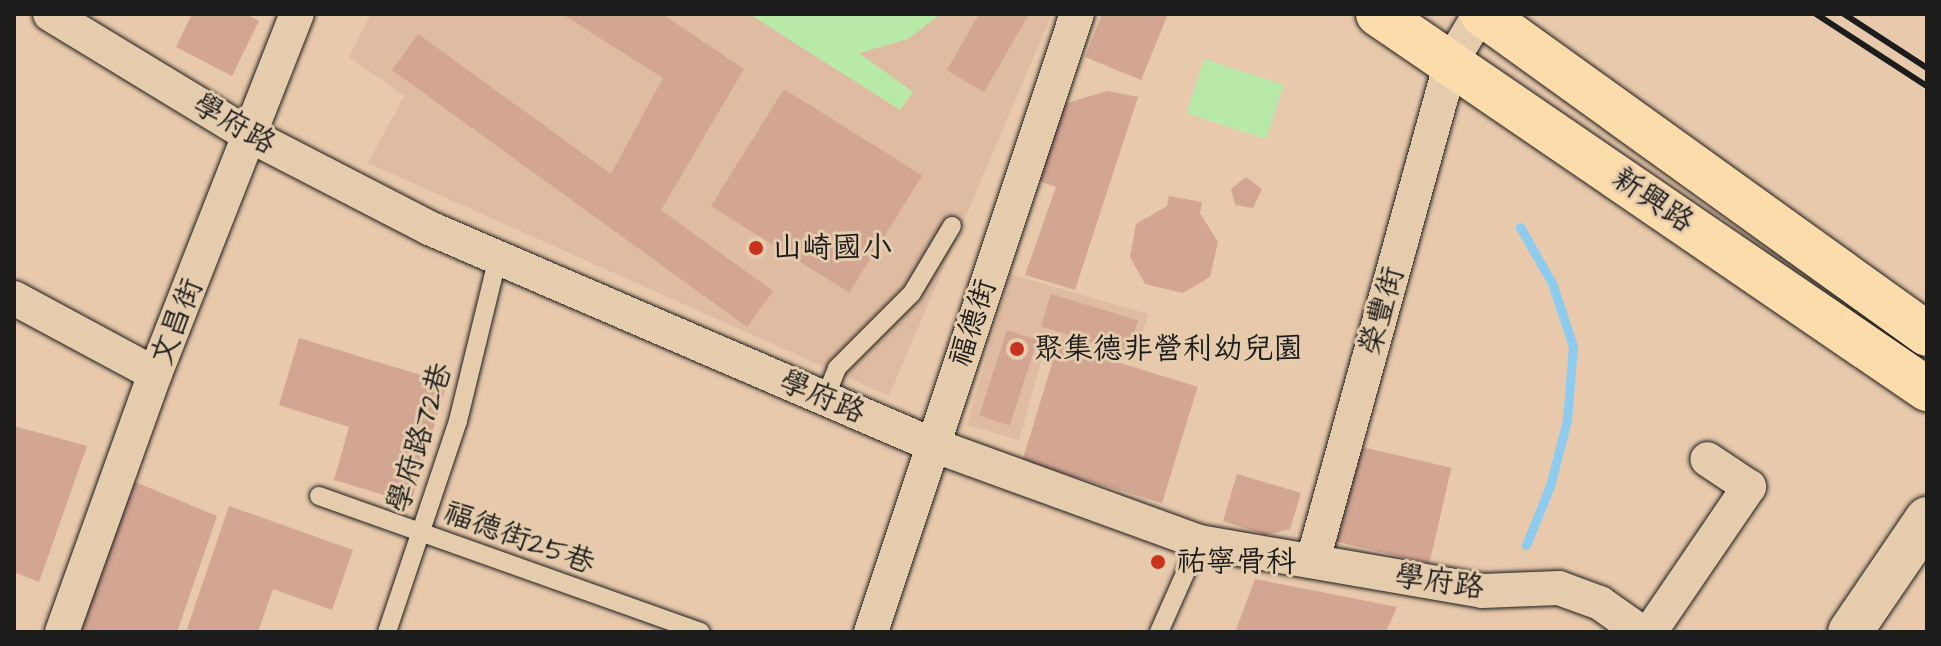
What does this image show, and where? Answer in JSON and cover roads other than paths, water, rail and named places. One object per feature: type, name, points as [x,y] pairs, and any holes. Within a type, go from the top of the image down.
[{"type":"main road","name":"新興路","points":[[1378,14],[1927,389]]},
{"type":"main road","name":"新興路","points":[[1481,14],[1927,334]]},
{"type":"street","name":"學府路","points":[[50,14],[249,135],[498,257],[933,445],[1199,542],[1482,591],[1559,588],[1600,603],[1641,632]]},
{"type":"street","name":"文昌街","points":[[62,632],[155,374],[297,14]]},
{"type":"street","name":"福德街","points":[[871,632],[1077,14]]},
{"type":"street","name":"榮豐街","points":[[1313,560],[1451,62],[1481,14]]},
{"type":"street","points":[[14,298],[155,374]]},
{"type":"street","points":[[1650,632],[1749,487],[1707,459]]},
{"type":"street","points":[[1850,632],[1927,519]]},
{"type":"lane","points":[[825,398],[837,368],[912,293],[952,226]]},
{"type":"lane","name":"學府路72巷","points":[[387,632],[458,421],[498,257]]},
{"type":"lane","name":"福德街25巷","points":[[319,496],[701,632]]},
{"type":"lane","points":[[1159,632],[1199,542]]},
{"type":"waterway","points":[[1520,227],[1552,283],[1573,346],[1567,420],[1550,486],[1526,545]]},
{"type":"railway","points":[[1816,14],[1927,86]]},
{"type":"railway","points":[[1844,14],[1927,68]]},
{"type":"place","name":"山崎國小","points":[[756,248]]},
{"type":"place","name":"聚集德非營利幼兒園","points":[[1017,349]]},
{"type":"place","name":"祐寧骨科","points":[[1158,562]]}]
